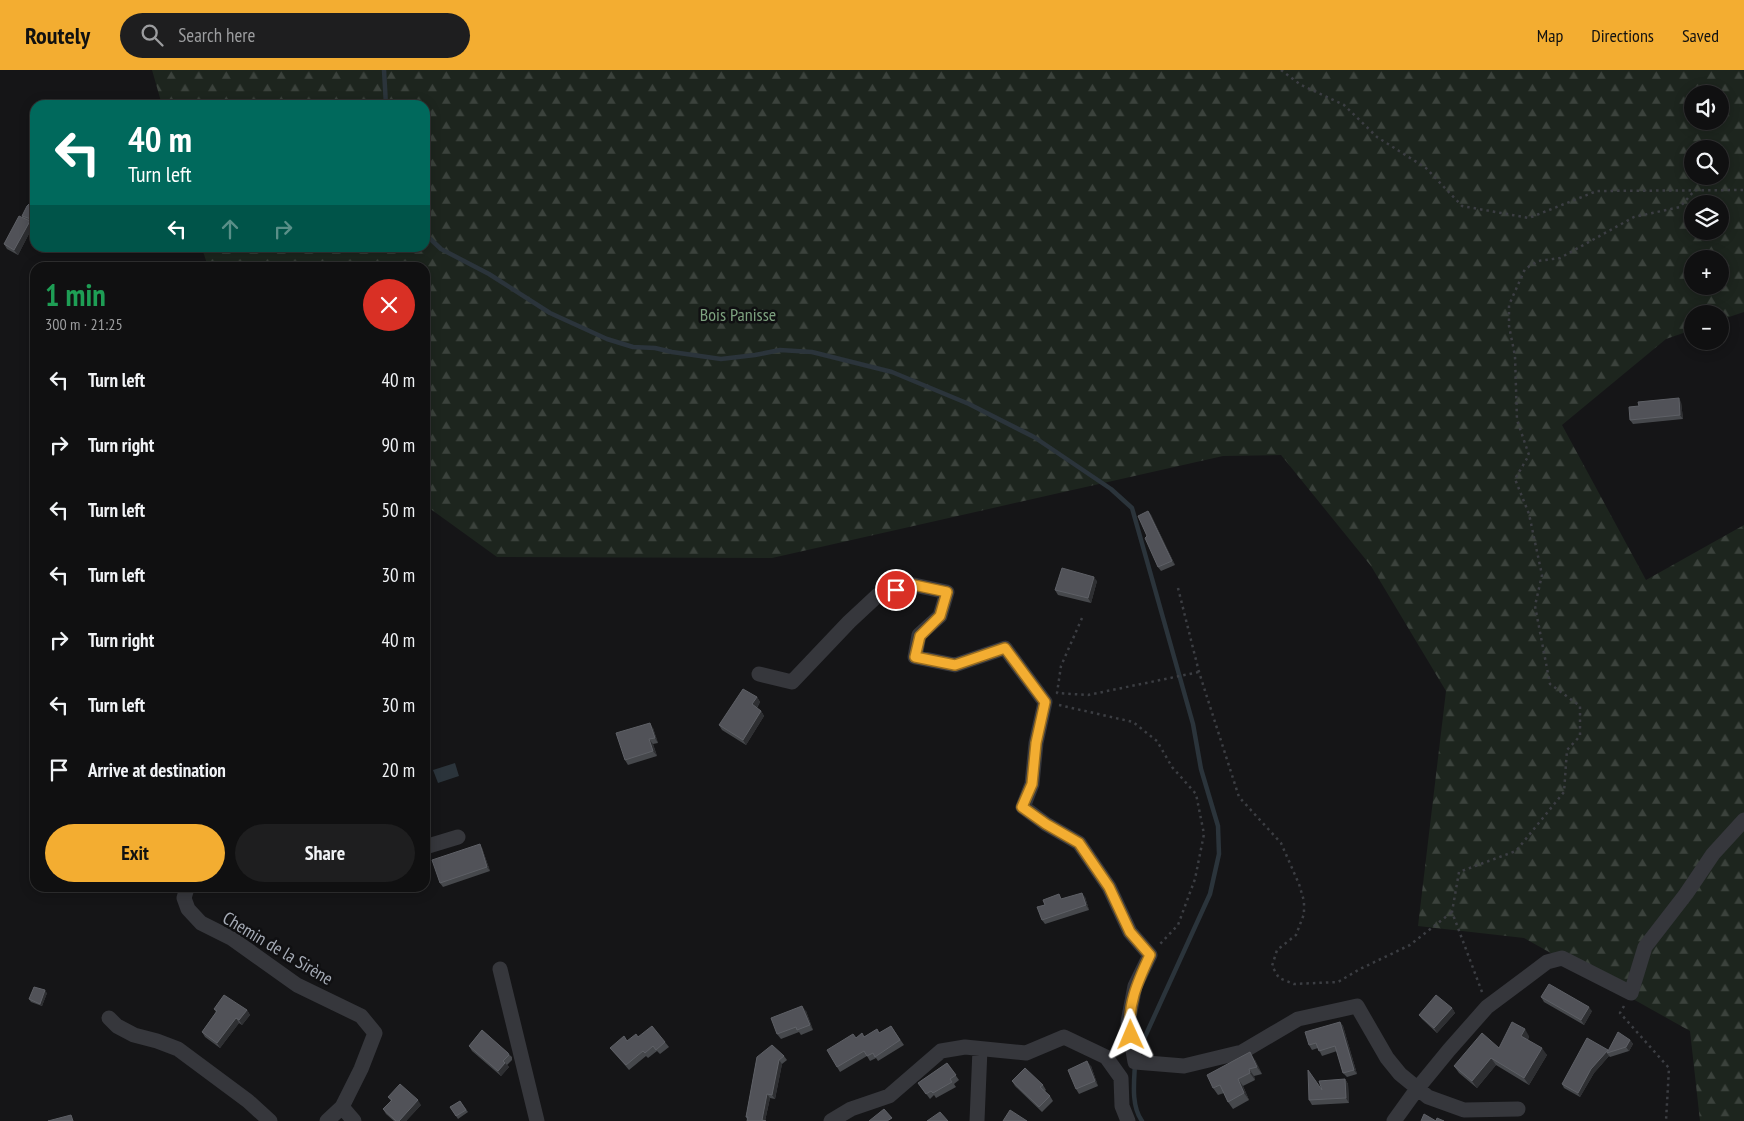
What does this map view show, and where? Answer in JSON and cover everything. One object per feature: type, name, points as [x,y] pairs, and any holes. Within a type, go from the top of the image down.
[{"type":"street","points":[[760,674],[792,682],[849,622],[878,595],[914,585],[947,592],[940,616],[920,636],[915,657],[955,665],[1005,648],[1045,702],[1036,743],[1032,784],[1022,807],[1046,824],[1079,843],[1109,887],[1130,932],[1150,955],[1135,986],[1128,1022],[1135,1062],[1184,1066],[1242,1052],[1298,1019],[1357,1006],[1387,1058],[1400,1074],[1428,1097],[1464,1110],[1518,1109]]},
{"type":"street","points":[[1394,1121],[1417,1089],[1487,1007],[1547,962],[1562,958],[1631,993],[1645,947],[1686,894],[1713,854],[1744,820]]},
{"type":"street","points":[[430,845],[458,837]]},
{"type":"street","name":"Chemin de la Sirène","points":[[185,892],[184,898],[188,909],[201,923],[231,938],[296,985],[361,1016],[375,1033],[342,1107],[327,1121]]},
{"type":"street","points":[[500,969],[537,1121]]},
{"type":"street","points":[[109,1018],[117,1026],[134,1035],[157,1040],[178,1049],[248,1101],[270,1121]]},
{"type":"street","points":[[832,1121],[851,1108],[889,1096],[941,1051],[965,1047],[1026,1053],[1064,1037],[1106,1057],[1121,1078],[1122,1106],[1128,1121]]},
{"type":"street","points":[[977,1121],[980,1049]]},
{"type":"street","points":[[342,1107],[354,1121]]},
{"type":"path","points":[[1282,70],[1301,85],[1344,105],[1377,137],[1426,168],[1462,206],[1530,218],[1597,191],[1744,190]]},
{"type":"path","points":[[1487,1007],[1452,912],[1459,872],[1516,851],[1564,792],[1567,750],[1580,736],[1580,706],[1550,684],[1535,606],[1542,575],[1529,514],[1515,479],[1529,455],[1517,420],[1515,356],[1509,326],[1509,305],[1524,269],[1538,261],[1560,258],[1634,217],[1680,207],[1695,190]]},
{"type":"path","points":[[1178,588],[1199,672],[1239,797],[1281,843],[1299,884],[1304,901],[1304,914],[1296,935],[1277,950],[1272,966],[1279,978],[1294,984],[1338,982],[1360,969],[1410,945],[1452,912]]},
{"type":"path","points":[[1082,618],[1061,666],[1057,693],[1088,695],[1199,672]]},
{"type":"path","points":[[1045,702],[1133,722],[1157,741],[1172,768],[1196,794],[1204,834],[1195,879],[1178,925],[1150,955]]},
{"type":"path","points":[[1631,993],[1620,1014],[1669,1068],[1666,1121]]},
{"type":"green space","name":"Bois Panisse","points":[[152,70],[1744,70],[1744,312],[1729,317],[1729,305],[1684,305],[1684,333],[1666,339],[1562,425],[1646,580],[1744,525],[1744,1121],[1700,1121],[1690,1031],[1524,938],[1418,926],[1446,691],[1371,566],[1281,455],[1223,456],[772,558],[497,557],[430,509],[430,262],[206,262],[203,252],[430,252],[430,100],[161,100]]},
{"type":"shaded area","points":[[455,763],[459,776],[438,783],[433,770]]},
{"type":"building","points":[[30,203],[30,219],[22,216]]},
{"type":"building","points":[[19,216],[30,221],[14,250],[4,244]]},
{"type":"building","points":[[1679,398],[1680,415],[1630,420],[1629,407],[1639,406],[1638,402]]},
{"type":"building","points":[[1148,511],[1172,561],[1158,567],[1145,538],[1147,536],[1138,516]]},
{"type":"building","points":[[1062,568],[1094,577],[1088,598],[1055,590]]},
{"type":"building","points":[[743,689],[757,697],[752,704],[761,711],[743,740],[719,725]]},
{"type":"building","points":[[650,723],[655,738],[649,739],[653,751],[625,760],[616,733]]},
{"type":"building","points":[[480,844],[487,867],[440,883],[432,860]]},
{"type":"building","points":[[1082,893],[1086,905],[1042,920],[1037,907],[1045,905],[1043,900],[1059,894],[1061,899]]},
{"type":"building","points":[[1549,984],[1589,1007],[1581,1020],[1541,997]]},
{"type":"building","points":[[34,987],[45,990],[40,1004],[29,999]]},
{"type":"building","points":[[224,995],[247,1010],[239,1020],[236,1018],[217,1043],[202,1032],[217,1011],[214,1009]]},
{"type":"building","points":[[1436,995],[1452,1008],[1434,1028],[1419,1015]]},
{"type":"building","points":[[802,1006],[810,1025],[797,1030],[796,1027],[777,1034],[771,1018]]},
{"type":"building","points":[[1340,1022],[1354,1070],[1343,1073],[1335,1046],[1319,1051],[1316,1043],[1309,1045],[1305,1032]]},
{"type":"building","points":[[1512,1022],[1525,1029],[1521,1036],[1542,1048],[1524,1078],[1491,1058],[1472,1081],[1454,1066],[1482,1033],[1499,1048]]},
{"type":"building","points":[[652,1026],[665,1042],[656,1050],[653,1046],[645,1053],[643,1051],[626,1065],[610,1048],[624,1036],[627,1041],[636,1034],[638,1037]]},
{"type":"building","points":[[891,1026],[900,1040],[875,1057],[873,1053],[867,1056],[864,1051],[837,1067],[827,1050],[853,1034],[856,1038],[862,1033],[864,1037],[877,1029],[879,1033]]},
{"type":"building","points":[[482,1030],[509,1055],[503,1061],[505,1063],[498,1071],[469,1046]]},
{"type":"building","points":[[1618,1032],[1630,1040],[1626,1047],[1607,1053]]},
{"type":"building","points":[[1587,1038],[1608,1050],[1591,1069],[1578,1093],[1562,1084]]},
{"type":"building","points":[[772,1045],[784,1056],[779,1060],[772,1095],[767,1094],[762,1120],[766,1121],[747,1121],[748,1117],[746,1117],[757,1057]]},
{"type":"building","points":[[1250,1052],[1257,1067],[1249,1069],[1250,1073],[1238,1079],[1244,1093],[1228,1102],[1220,1085],[1213,1088],[1207,1075]]},
{"type":"building","points":[[1087,1061],[1095,1081],[1076,1089],[1068,1070]]},
{"type":"building","points":[[947,1063],[956,1075],[950,1079],[952,1082],[933,1093],[931,1091],[926,1094],[918,1083]]},
{"type":"building","points":[[1025,1068],[1043,1085],[1040,1087],[1050,1096],[1039,1107],[1012,1081]]},
{"type":"building","points":[[1308,1070],[1322,1090],[1319,1081],[1345,1079],[1346,1098],[1309,1100]]},
{"type":"building","points":[[400,1084],[418,1100],[399,1121],[396,1121],[383,1109],[392,1100],[388,1097]]},
{"type":"building","points":[[460,1101],[466,1110],[456,1116],[450,1107]]},
{"type":"building","points":[[884,1109],[892,1118],[887,1121],[869,1121]]},
{"type":"building","points":[[1010,1110],[1027,1121],[1003,1121]]},
{"type":"building","points":[[940,1112],[948,1121],[927,1121]]},
{"type":"building","points":[[1424,1114],[1436,1121],[1421,1121]]},
{"type":"building","points":[[71,1115],[73,1121],[48,1121]]},
{"type":"waterway","points":[[384,70],[386,100]]},
{"type":"waterway","points":[[430,239],[441,249],[489,274],[550,313],[607,339],[633,347],[655,348],[721,359],[780,350],[812,352],[892,372],[969,404],[1034,437],[1111,489],[1132,508],[1193,724],[1201,769],[1218,826],[1219,854],[1210,894],[1138,1052]]},
{"type":"waterway","points":[[1135,1064],[1135,1101],[1138,1115],[1142,1121]]},
{"type":"route","points":[[896,590],[914,585],[947,592],[940,616],[920,636],[915,657],[955,665],[1005,648],[1045,702],[1036,743],[1032,784],[1022,807],[1046,824],[1079,843],[1109,887],[1130,932],[1150,955],[1135,986],[1128,1022],[1131,1035]]}]
